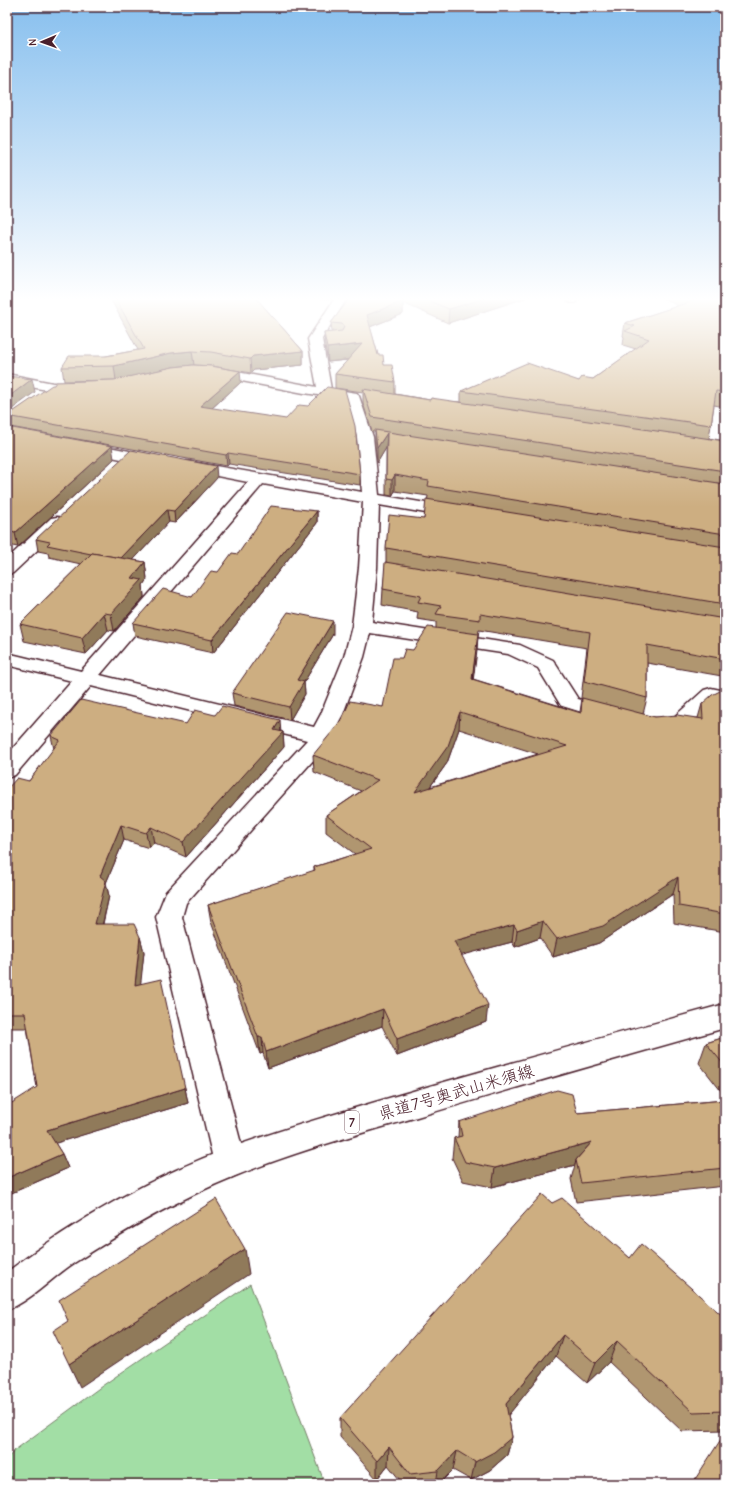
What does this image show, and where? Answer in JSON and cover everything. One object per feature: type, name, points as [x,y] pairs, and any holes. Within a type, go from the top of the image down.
[{"type":"street","points":[[321,368],[325,383],[325,392]]},
{"type":"street","points":[[194,370],[212,371],[360,397],[373,439],[370,499],[375,569],[354,657],[321,736],[309,753],[175,899],[169,917],[230,1163]]},
{"type":"street","points":[[7,378],[53,387],[95,386]]},
{"type":"street","points":[[36,400],[53,387]]},
{"type":"street","points":[[68,445],[123,461],[171,464],[473,516]]},
{"type":"street","points":[[7,770],[259,479]]},
{"type":"street","points":[[7,569],[71,510]]},
{"type":"street","points":[[362,626],[513,649],[546,664],[570,704],[651,726],[680,723],[711,695],[725,698]]},
{"type":"street","points":[[7,660],[321,736]]},
{"type":"street","name":"県道7号奥武山米須線","points":[[7,1293],[60,1253],[116,1218],[175,1187],[230,1163],[332,1128],[554,1063],[725,1016]]},
{"type":"green space","points":[[250,1284],[325,1484],[7,1484],[7,1459],[15,1450],[102,1386]]},
{"type":"building","points":[[170,368],[220,368],[240,371],[200,406],[286,419],[299,405],[308,406],[327,387],[345,390],[355,426],[360,474],[228,453],[226,455],[7,416],[54,385],[56,382],[114,380]]},
{"type":"building","points":[[341,368],[392,368],[395,382],[335,374]]},
{"type":"building","points":[[516,368],[540,368],[579,381],[582,377],[593,379],[609,368],[725,368],[725,392],[716,391],[711,425],[461,391]]},
{"type":"building","points":[[7,376],[32,379],[7,398]]},
{"type":"building","points":[[363,389],[430,400],[431,398],[725,441],[725,471],[372,417]]},
{"type":"building","points":[[7,427],[112,446],[15,533],[7,531]]},
{"type":"building","points":[[375,430],[725,484],[725,534],[428,486],[429,481],[395,475],[392,480],[386,479],[387,433],[377,448]]},
{"type":"building","points":[[131,450],[216,466],[174,511],[167,510],[121,558],[91,554],[47,545],[50,542],[36,539]]},
{"type":"building","points":[[426,499],[725,547],[725,604],[386,548],[389,515],[424,519]]},
{"type":"building","points":[[271,506],[317,511],[212,640],[133,623],[163,589],[192,597],[211,571],[218,572],[232,553],[238,554]]},
{"type":"building","points":[[92,553],[145,562],[132,578],[142,580],[111,614],[104,613],[82,638],[20,624]]},
{"type":"building","points":[[385,562],[725,619],[725,659],[647,645],[647,698],[584,681],[590,632],[480,614],[480,620],[436,614],[441,606],[418,602],[421,596],[383,589]]},
{"type":"building","points":[[288,612],[333,621],[297,680],[304,682],[289,707],[232,693]]},
{"type":"building","points":[[428,627],[478,634],[472,679],[581,713],[582,698],[655,717],[677,715],[703,719],[702,704],[712,695],[720,691],[725,692],[725,788],[722,788],[725,800],[725,914],[679,906],[678,877],[603,926],[557,939],[543,921],[517,930],[514,925],[454,941],[488,1005],[397,1039],[383,1009],[266,1052],[262,1037],[258,1037],[208,905],[315,870],[314,867],[371,849],[326,815],[378,780],[313,755],[341,721],[350,701],[383,707],[393,658],[402,658],[405,649],[413,650]],"holes":[[[460,712],[567,746],[415,792],[448,746]]]},
{"type":"building","points":[[81,700],[186,724],[195,710],[215,715],[222,706],[280,720],[274,730],[283,732],[183,842],[151,827],[146,833],[121,825],[100,876],[106,881],[95,924],[134,924],[140,937],[135,985],[161,979],[185,1088],[47,1130],[62,1154],[7,1178],[7,1106],[37,1087],[25,1013],[7,1013],[7,789],[17,778],[29,781],[60,740],[51,736]]},
{"type":"building","points":[[725,1037],[725,1066],[706,1043]]},
{"type":"building","points":[[557,1090],[572,1094],[577,1113],[725,1100],[725,1168],[581,1183],[576,1160],[592,1142],[495,1168],[465,1162],[454,1138],[462,1136],[459,1122]]},
{"type":"building","points":[[542,1194],[552,1203],[562,1198],[630,1258],[641,1244],[725,1318],[725,1411],[693,1412],[617,1341],[595,1363],[563,1335],[506,1404],[512,1437],[494,1452],[475,1462],[457,1451],[438,1471],[410,1474],[389,1447],[377,1461],[340,1418]]},
{"type":"building","points":[[216,1199],[245,1249],[69,1364],[53,1331],[68,1321],[59,1300]]},
{"type":"building","points":[[725,1433],[725,1484],[692,1484]]}]
